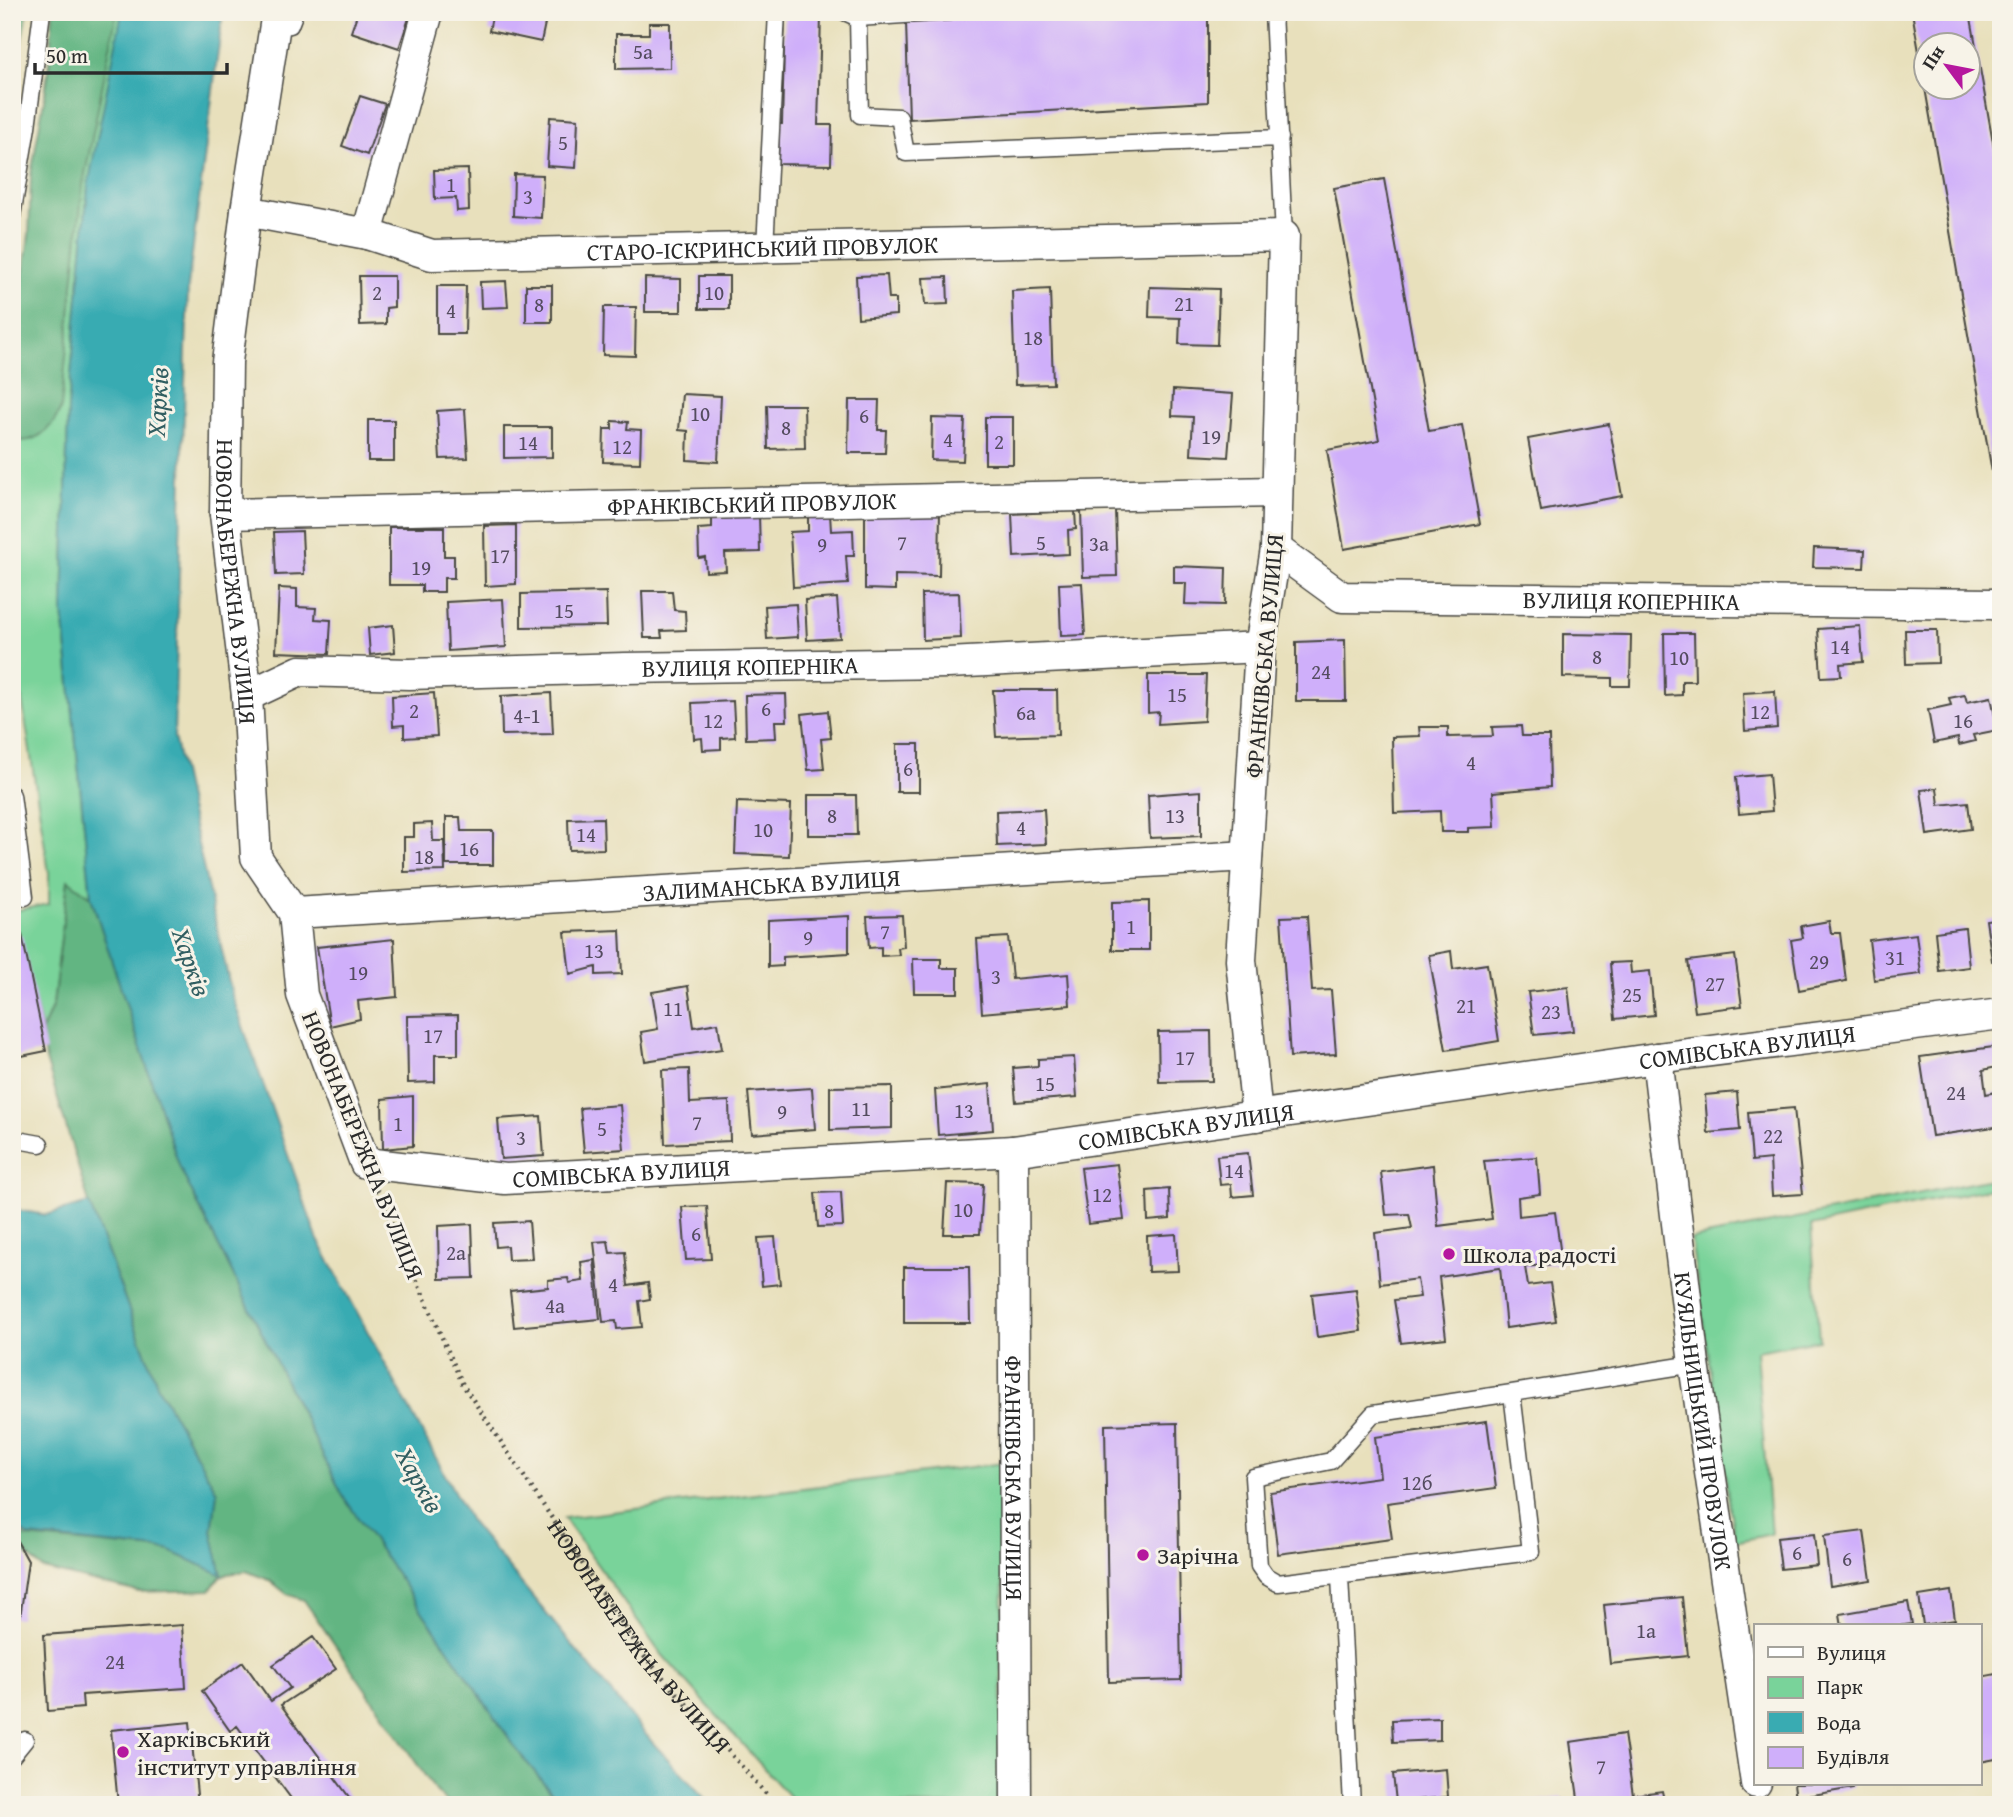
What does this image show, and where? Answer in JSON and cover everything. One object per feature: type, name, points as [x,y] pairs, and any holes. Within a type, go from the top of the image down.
[{"type":"street","points":[[367,234],[428,12]]},
{"type":"street","name":"НОВОНАБЕРЕЖНА ВУЛИЦЯ","points":[[282,17],[246,211],[227,362],[225,514],[247,696],[256,858],[294,913],[302,995],[365,1163]]},
{"type":"street","name":"СТАРО-ІСКРИНСЬКИЙ ПРОВУЛОК","points":[[246,211],[367,234],[432,255],[1284,236]]},
{"type":"street","name":"ФРАНКІВСЬКА ВУЛИЦЯ","points":[[1257,1116],[1241,960],[1260,647],[1276,549],[1284,236]]},
{"type":"street","name":"ФРАНКІВСЬКИЙ ПРОВУЛОК","points":[[225,514],[1276,492]]},
{"type":"street","name":"ВУЛИЦЯ КОПЕРНІКА","points":[[1276,549],[1342,597],[1994,604],[2001,607]]},
{"type":"street","name":"ВУЛИЦЯ КОПЕРНІКА","points":[[247,696],[300,671],[409,674],[948,663],[1260,647]]},
{"type":"street","name":"ЗАЛИМАНСЬКА ВУЛИЦЯ","points":[[294,913],[1247,856]]},
{"type":"street","name":"СОМІВСЬКА ВУЛИЦЯ","points":[[365,1163],[505,1179],[1013,1151],[1657,1058],[2001,1014]]},
{"type":"street","name":"КУЯЛЬНИЦЬКИЙ ПРОВУЛОК","points":[[1657,1058],[1694,1364],[1754,1769]]},
{"type":"street","name":"ФРАНКІВСЬКА ВУЛИЦЯ","points":[[1013,1151],[1016,1805]]},
{"type":"street","name":"КУЯЛЬНИЦЬКИЙ ПРОВУЛОК","points":[[1756,1786],[1759,1805]]},
{"type":"lane","points":[[12,216],[42,12]]},
{"type":"lane","points":[[765,248],[776,12]]},
{"type":"lane","points":[[949,12],[851,15],[860,115],[899,117],[906,153],[1280,138]]},
{"type":"lane","points":[[1273,12],[1284,236]]},
{"type":"lane","points":[[12,795],[25,897]]},
{"type":"lane","points":[[12,1139],[40,1144]]},
{"type":"lane","points":[[1512,1392],[1531,1552],[1278,1583],[1266,1576],[1259,1566],[1253,1477],[1331,1461],[1373,1414],[1512,1392],[1694,1364]]},
{"type":"lane","points":[[1339,1577],[1353,1805]]},
{"type":"lane","points":[[12,1756],[25,1740]]},
{"type":"path","name":"НОВОНАБЕРЕЖНА ВУЛИЦЯ","points":[[365,1163],[463,1385],[644,1656],[776,1805]]},
{"type":"green space","points":[[12,12],[27,12],[12,90]]},
{"type":"green space","points":[[53,12],[117,12],[83,185],[61,408],[55,420],[41,435],[22,441],[12,429],[12,347],[29,237],[31,174],[49,71]]},
{"type":"green space","points":[[57,12],[122,12],[88,185],[68,408],[63,612],[91,897],[68,881],[53,1005],[42,1031],[13,911],[49,904],[49,873],[19,680],[12,589],[12,381],[49,60]]},
{"type":"green space","points":[[68,880],[91,897],[180,1168],[343,1496],[520,1754],[562,1805],[450,1805],[435,1790],[304,1600],[287,1594],[269,1580],[246,1571],[222,1575],[210,1590],[138,1592],[43,1569],[12,1542],[12,1526],[25,1537],[168,1550],[221,1574],[212,1531],[217,1492],[158,1387],[89,1203],[44,1053],[42,1031],[53,1005]]},
{"type":"green space","points":[[2001,1177],[2001,1186],[1811,1226],[1819,1340],[1756,1351],[1771,1534],[1735,1542],[1691,1239]]},
{"type":"green space","points":[[1004,1463],[1001,1805],[797,1805],[658,1650],[564,1518]]},
{"type":"water","name":"Харків","points":[[122,12],[223,12],[188,286],[174,737],[232,995],[317,1238],[470,1521],[652,1742],[711,1805],[562,1805],[520,1754],[343,1496],[180,1168],[91,897],[63,612],[68,408],[88,185]]},
{"type":"water","points":[[89,1203],[158,1387],[217,1492],[212,1531],[222,1575],[168,1550],[28,1536],[12,1524],[12,1209],[46,1215]]},
{"type":"building","points":[[358,12],[411,12],[399,48],[351,32]]},
{"type":"building","points":[[493,12],[547,14],[541,42],[489,31]]},
{"type":"building","points":[[785,12],[816,12],[821,16],[818,125],[832,125],[831,165],[778,164],[779,124],[782,124]]},
{"type":"building","points":[[1054,12],[1208,12],[1208,102],[909,119],[906,22]]},
{"type":"building","points":[[1912,12],[1970,12],[1974,32],[1916,32]]},
{"type":"building","points":[[649,23],[670,23],[670,68],[616,69],[616,34],[649,34]]},
{"type":"building","points":[[1982,80],[1999,176],[2001,175],[2001,488],[1995,489],[1927,102],[1982,102]]},
{"type":"building","points":[[360,96],[385,104],[367,155],[342,146]]},
{"type":"building","points":[[550,117],[578,119],[576,168],[547,166]]},
{"type":"building","points":[[468,169],[469,210],[457,211],[456,198],[435,199],[434,170]]},
{"type":"building","points":[[514,174],[543,175],[541,218],[513,216]]},
{"type":"building","points":[[1384,179],[1429,431],[1462,425],[1480,524],[1344,549],[1327,450],[1379,440],[1334,188]]},
{"type":"building","points":[[887,275],[889,299],[896,299],[896,315],[858,318],[856,276]]},
{"type":"building","points":[[359,276],[394,276],[394,307],[386,308],[386,324],[360,325]]},
{"type":"building","points":[[699,276],[729,276],[729,309],[699,309]]},
{"type":"building","points":[[947,277],[948,304],[925,305],[923,278]]},
{"type":"building","points":[[645,278],[681,279],[681,312],[645,312]]},
{"type":"building","points":[[506,281],[508,307],[481,308],[480,282]]},
{"type":"building","points":[[526,285],[552,285],[552,322],[526,322]]},
{"type":"building","points":[[437,286],[466,286],[465,334],[437,334]]},
{"type":"building","points":[[1150,287],[1219,289],[1217,345],[1179,344],[1180,318],[1149,317]]},
{"type":"building","points":[[1050,289],[1053,384],[1015,385],[1012,291]]},
{"type":"building","points":[[604,307],[636,307],[635,356],[603,355]]},
{"type":"building","points":[[1173,390],[1233,394],[1228,457],[1191,455],[1193,417],[1172,416]]},
{"type":"building","points":[[682,394],[721,396],[718,462],[687,460],[688,431],[679,430]]},
{"type":"building","points":[[849,400],[879,400],[878,430],[886,430],[885,453],[848,453]]},
{"type":"building","points":[[767,405],[804,405],[805,448],[768,449]]},
{"type":"building","points":[[465,409],[468,458],[440,459],[437,411]]},
{"type":"building","points":[[985,417],[1013,417],[1013,464],[985,464]]},
{"type":"building","points":[[932,418],[965,419],[963,461],[931,460]]},
{"type":"building","points":[[368,420],[394,420],[394,461],[368,461]]},
{"type":"building","points":[[612,421],[628,422],[627,429],[641,430],[640,463],[603,462],[604,429],[612,429]]},
{"type":"building","points":[[1609,424],[1622,496],[1541,511],[1528,439]]},
{"type":"building","points":[[504,427],[552,427],[552,457],[504,458]]},
{"type":"building","points":[[865,509],[940,509],[939,576],[895,575],[895,590],[865,589]]},
{"type":"building","points":[[1115,509],[1117,576],[1083,577],[1081,510]]},
{"type":"building","points":[[1075,511],[1076,529],[1068,530],[1069,554],[1014,557],[1012,514]]},
{"type":"building","points":[[830,514],[831,531],[853,530],[854,556],[846,556],[848,584],[793,587],[790,532],[808,531],[808,515]]},
{"type":"building","points":[[759,515],[760,552],[725,553],[726,571],[706,572],[705,557],[699,558],[698,529],[712,528],[712,516]]},
{"type":"building","points":[[516,525],[516,584],[485,586],[484,526]]},
{"type":"building","points":[[389,527],[444,527],[444,556],[454,556],[454,578],[444,578],[444,592],[422,592],[422,585],[389,585]]},
{"type":"building","points":[[302,531],[304,574],[276,575],[274,532]]},
{"type":"building","points":[[1814,548],[1865,550],[1864,568],[1813,567]]},
{"type":"building","points":[[1174,566],[1226,568],[1225,605],[1185,604],[1186,583],[1174,583]]},
{"type":"building","points":[[1082,583],[1085,635],[1061,636],[1059,584]]},
{"type":"building","points":[[279,588],[297,589],[297,607],[316,608],[315,619],[331,620],[329,654],[276,652]]},
{"type":"building","points":[[642,591],[672,591],[674,610],[685,611],[686,630],[661,631],[662,638],[644,638]]},
{"type":"building","points":[[606,592],[607,626],[521,627],[521,594]]},
{"type":"building","points":[[959,593],[961,638],[923,640],[922,594]]},
{"type":"building","points":[[837,598],[840,638],[807,640],[805,600]]},
{"type":"building","points":[[503,599],[506,647],[448,651],[446,602]]},
{"type":"building","points":[[796,604],[798,637],[767,639],[765,606]]},
{"type":"building","points":[[393,625],[395,652],[370,655],[368,628]]},
{"type":"building","points":[[1860,626],[1863,662],[1840,664],[1841,676],[1821,677],[1818,629]]},
{"type":"building","points":[[1905,630],[1937,630],[1938,663],[1906,664]]},
{"type":"building","points":[[1664,633],[1694,633],[1695,681],[1682,681],[1682,695],[1665,696]]},
{"type":"building","points":[[1563,634],[1631,635],[1630,686],[1612,686],[1612,678],[1563,677]]},
{"type":"building","points":[[1345,640],[1346,701],[1296,701],[1296,642]]},
{"type":"building","points":[[1148,675],[1206,675],[1204,721],[1158,724],[1159,712],[1148,713]]},
{"type":"building","points":[[993,690],[1057,690],[1058,735],[996,737]]},
{"type":"building","points":[[1775,691],[1777,728],[1745,731],[1743,693]]},
{"type":"building","points":[[434,693],[437,736],[404,738],[404,725],[393,726],[392,696]]},
{"type":"building","points":[[551,693],[553,734],[502,735],[501,696]]},
{"type":"building","points":[[786,694],[787,721],[775,721],[776,738],[746,739],[745,695]]},
{"type":"building","points":[[1965,695],[1967,702],[1991,697],[1998,730],[1973,735],[1975,741],[1959,745],[1958,738],[1934,743],[1928,710],[1951,705],[1949,698]]},
{"type":"building","points":[[733,701],[735,737],[721,738],[721,749],[703,750],[702,738],[694,739],[692,703]]},
{"type":"building","points":[[828,711],[831,738],[821,739],[824,769],[808,770],[802,714]]},
{"type":"building","points":[[1521,726],[1522,736],[1549,736],[1550,787],[1493,792],[1495,827],[1468,828],[1468,832],[1441,832],[1440,811],[1394,813],[1392,737],[1420,736],[1419,727],[1448,727],[1448,737],[1493,736],[1492,727]]},
{"type":"building","points":[[897,744],[919,744],[919,792],[897,792]]},
{"type":"building","points":[[1769,774],[1772,811],[1739,814],[1736,777]]},
{"type":"building","points":[[1937,788],[1939,805],[1968,802],[1971,829],[1927,835],[1921,790]]},
{"type":"building","points":[[1201,791],[1201,836],[1150,838],[1148,795]]},
{"type":"building","points":[[808,795],[856,795],[857,835],[808,835]]},
{"type":"building","points":[[737,802],[791,804],[789,856],[735,854]]},
{"type":"building","points":[[1044,809],[1046,844],[997,846],[996,811]]},
{"type":"building","points":[[446,817],[460,817],[461,831],[493,831],[493,865],[446,865]]},
{"type":"building","points":[[603,818],[604,849],[569,850],[568,819]]},
{"type":"building","points":[[432,823],[433,841],[444,841],[445,871],[404,872],[404,837],[414,837],[414,824]]},
{"type":"building","points":[[1149,901],[1149,950],[1112,950],[1112,902]]},
{"type":"building","points":[[902,915],[904,947],[898,948],[899,955],[881,956],[881,947],[869,948],[867,916]]},
{"type":"building","points":[[849,916],[849,953],[783,957],[783,966],[768,967],[768,920]]},
{"type":"building","points":[[1307,916],[1312,991],[1331,990],[1336,1054],[1290,1057],[1281,917]]},
{"type":"building","points":[[2001,918],[2001,960],[1992,961],[1986,920]]},
{"type":"building","points":[[1829,921],[1831,933],[1840,933],[1846,981],[1799,990],[1791,940],[1803,938],[1801,926]]},
{"type":"building","points":[[1965,928],[1969,967],[1939,971],[1935,932]]},
{"type":"building","points":[[620,930],[622,974],[596,975],[596,967],[570,974],[565,932]]},
{"type":"building","points":[[1916,934],[1921,974],[1874,980],[1869,940]]},
{"type":"building","points":[[22,935],[46,1051],[12,1058],[12,937]]},
{"type":"building","points":[[1008,937],[1012,979],[1068,974],[1070,1005],[982,1013],[977,939]]},
{"type":"building","points":[[394,939],[397,997],[358,1001],[360,1019],[330,1026],[317,947]]},
{"type":"building","points":[[1451,951],[1453,969],[1487,964],[1499,1041],[1446,1050],[1429,955]]},
{"type":"building","points":[[1735,955],[1742,1006],[1695,1012],[1688,961]]},
{"type":"building","points":[[913,959],[941,959],[941,968],[958,968],[958,993],[914,993]]},
{"type":"building","points":[[1630,962],[1631,973],[1650,971],[1654,1015],[1615,1019],[1610,963]]},
{"type":"building","points":[[688,986],[694,1027],[718,1023],[722,1049],[645,1061],[641,1032],[658,1029],[652,992]]},
{"type":"building","points":[[1568,987],[1573,1031],[1534,1035],[1528,992]]},
{"type":"building","points":[[458,1015],[458,1055],[435,1055],[435,1082],[408,1083],[407,1016]]},
{"type":"building","points":[[1211,1031],[1212,1081],[1159,1082],[1158,1032]]},
{"type":"building","points":[[2001,1046],[2001,1066],[1983,1070],[1986,1094],[2001,1091],[2001,1126],[1932,1136],[1920,1057]]},
{"type":"building","points":[[1074,1057],[1077,1097],[1016,1102],[1013,1068],[1038,1066],[1038,1059]]},
{"type":"building","points":[[689,1069],[690,1103],[729,1101],[730,1141],[665,1144],[662,1070]]},
{"type":"building","points":[[990,1084],[993,1130],[938,1135],[935,1090]]},
{"type":"building","points":[[892,1086],[892,1128],[830,1130],[830,1087]]},
{"type":"building","points":[[812,1088],[815,1129],[752,1134],[748,1092]]},
{"type":"building","points":[[1737,1092],[1740,1130],[1708,1133],[1705,1095]]},
{"type":"building","points":[[413,1096],[413,1146],[383,1149],[382,1099]]},
{"type":"building","points":[[620,1105],[624,1149],[584,1152],[580,1108]]},
{"type":"building","points":[[1794,1108],[1803,1194],[1772,1196],[1770,1159],[1752,1161],[1748,1112]]},
{"type":"building","points":[[541,1116],[544,1156],[501,1159],[498,1119]]},
{"type":"building","points":[[1248,1153],[1253,1195],[1232,1197],[1231,1184],[1220,1185],[1217,1156]]},
{"type":"building","points":[[1537,1157],[1540,1194],[1518,1197],[1519,1216],[1555,1212],[1562,1263],[1525,1267],[1528,1286],[1550,1283],[1556,1321],[1506,1328],[1500,1268],[1439,1277],[1446,1338],[1401,1343],[1394,1300],[1420,1297],[1417,1279],[1380,1284],[1375,1233],[1412,1228],[1409,1214],[1386,1215],[1381,1172],[1433,1165],[1438,1226],[1492,1219],[1484,1161]]},
{"type":"building","points":[[1117,1164],[1124,1220],[1088,1224],[1081,1168]]},
{"type":"building","points":[[947,1183],[983,1184],[980,1234],[944,1234]]},
{"type":"building","points":[[1169,1189],[1170,1219],[1148,1221],[1147,1191]]},
{"type":"building","points":[[841,1192],[843,1226],[818,1227],[815,1193]]},
{"type":"building","points":[[707,1206],[711,1259],[686,1260],[682,1207]]},
{"type":"building","points":[[529,1221],[532,1259],[508,1260],[507,1246],[496,1247],[494,1223]]},
{"type":"building","points":[[472,1224],[474,1278],[439,1279],[438,1226]]},
{"type":"building","points":[[1176,1234],[1178,1271],[1148,1272],[1147,1236]]},
{"type":"building","points":[[775,1237],[780,1284],[762,1286],[758,1238]]},
{"type":"building","points":[[608,1241],[610,1253],[625,1252],[628,1286],[648,1283],[650,1299],[639,1301],[642,1327],[617,1329],[616,1321],[603,1322],[594,1242]]},
{"type":"building","points":[[594,1260],[600,1319],[514,1327],[510,1291],[548,1287],[548,1280],[568,1278],[569,1283],[583,1281],[581,1262]]},
{"type":"building","points":[[904,1267],[969,1267],[970,1323],[904,1323]]},
{"type":"building","points":[[1356,1289],[1361,1331],[1317,1337],[1312,1294]]},
{"type":"building","points":[[1487,1421],[1496,1488],[1387,1503],[1392,1539],[1278,1554],[1270,1492],[1380,1477],[1375,1437]]},
{"type":"building","name":"Зарічна","points":[[1177,1423],[1181,1680],[1109,1682],[1105,1425]]},
{"type":"building","points":[[1864,1531],[1871,1580],[1830,1586],[1824,1536]]},
{"type":"building","points":[[12,1532],[28,1561],[20,1618],[12,1617]]},
{"type":"building","points":[[1814,1534],[1817,1565],[1781,1569],[1777,1538]]},
{"type":"building","points":[[1951,1591],[1955,1620],[1923,1624],[1919,1596]]},
{"type":"building","points":[[1682,1597],[1688,1656],[1610,1664],[1604,1605]]},
{"type":"building","points":[[1908,1602],[1912,1624],[1842,1624],[1840,1614]]},
{"type":"building","points":[[182,1625],[186,1688],[82,1695],[83,1708],[48,1711],[44,1635]]},
{"type":"building","points":[[313,1637],[336,1669],[281,1705],[355,1805],[296,1805],[237,1726],[230,1731],[202,1691],[243,1662],[271,1701],[290,1688],[273,1665]]},
{"type":"building","points":[[2001,1673],[2001,1758],[1982,1762],[1982,1677]]},
{"type":"building","points":[[1440,1718],[1440,1740],[1393,1742],[1392,1720]]},
{"type":"building","points":[[190,1722],[198,1805],[118,1805],[111,1730]]},
{"type":"building","points":[[1624,1734],[1633,1795],[1662,1791],[1665,1805],[1579,1805],[1570,1742]]},
{"type":"building","points":[[1446,1769],[1448,1797],[1396,1802],[1393,1774]]},
{"type":"building","points":[[1794,1786],[1853,1788],[1796,1798]]},
{"type":"building","points":[[1563,1797],[1564,1805],[1524,1805],[1524,1803]]},
{"type":"place","name":"Школа радості","points":[[1449,1254]]},
{"type":"place","name":"Зарічна","points":[[1143,1555]]},
{"type":"place","name":"Харківський інститут управління","points":[[123,1752]]}]
